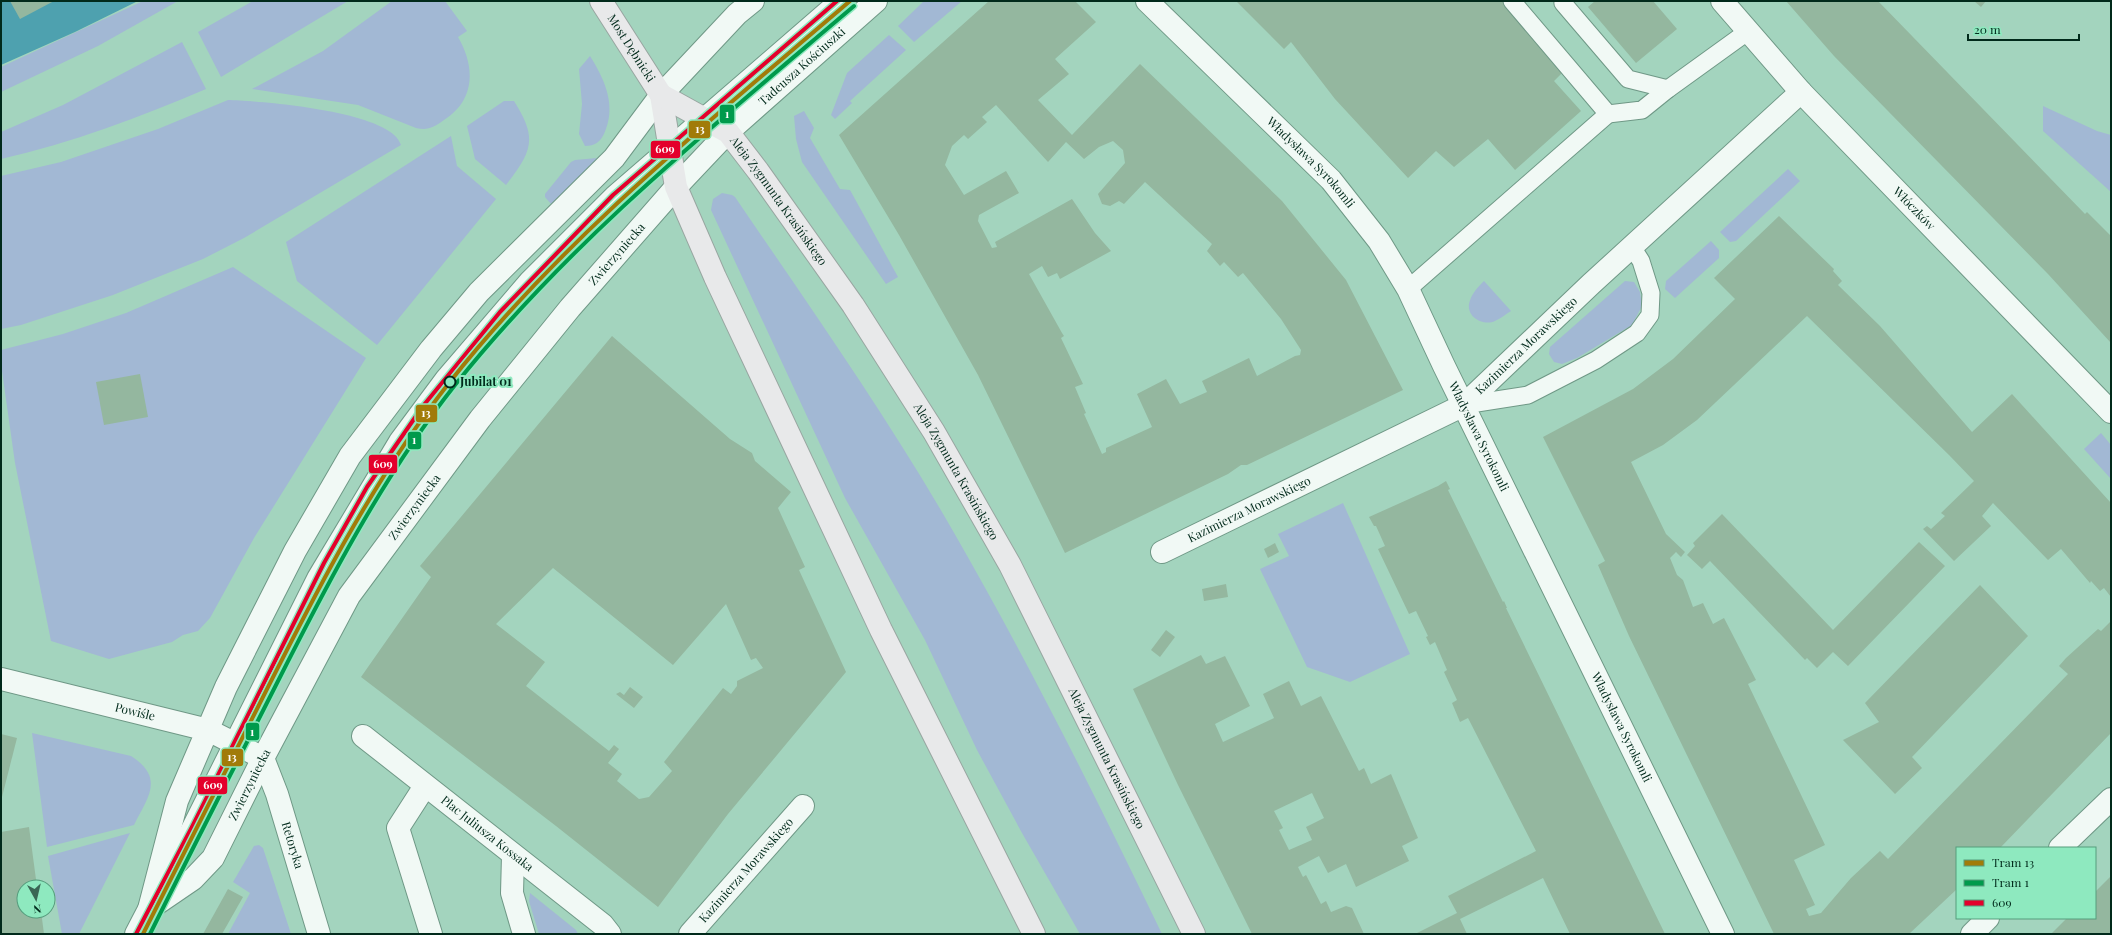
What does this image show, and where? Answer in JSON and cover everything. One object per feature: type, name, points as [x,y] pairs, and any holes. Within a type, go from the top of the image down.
[{"type":"main road","name":"Most Dębnicki","points":[[601,1],[661,95]]},
{"type":"main road","name":"Aleja Zygmunta Krasińskiego","points":[[661,95],[728,132],[758,170],[853,305],[934,432],[1010,565],[1194,934]]},
{"type":"main road","points":[[661,95],[676,187],[715,277],[881,630],[1034,934]]},
{"type":"street","points":[[661,95],[738,14],[753,1]]},
{"type":"street","name":"Tadeusza Kościuszki","points":[[728,132],[876,1]]},
{"type":"street","name":"Władysława Syrokomli","points":[[1147,1],[1331,180],[1379,241],[1408,289],[1723,934]]},
{"type":"street","name":"Włóczków","points":[[1722,1],[1747,32],[1801,92],[2111,412]]},
{"type":"street","name":"Kazimierza Morawskiego","points":[[1162,552],[1464,405],[1591,284],[1801,92]]},
{"type":"street","name":"Zwierzyniecka","points":[[136,934],[149,909],[172,816],[208,730],[257,622],[295,551],[350,456],[431,349],[479,292],[614,158],[661,95]]},
{"type":"street","name":"Zwierzyniecka","points":[[149,909],[192,879],[213,858],[263,758],[349,596],[480,419],[570,308],[676,187],[728,132]]},
{"type":"street","name":"Powiśle","points":[[1,679],[208,730],[233,741],[263,758]]},
{"type":"street","name":"Plac Juliusza Kossaka","points":[[363,736],[512,856],[603,925],[610,934]]},
{"type":"street","name":"Retoryka","points":[[263,758],[277,794],[319,934]]},
{"type":"street","points":[[425,786],[398,828],[431,934]]},
{"type":"street","points":[[2061,847],[2111,799]]},
{"type":"street","name":"Kazimierza Morawskiego","points":[[690,934],[803,806]]},
{"type":"street","points":[[512,856],[512,892],[524,934]]},
{"type":"street","points":[[1972,934],[1987,919]]},
{"type":"lane","points":[[149,909],[316,577],[398,440],[444,378],[528,280],[613,195],[703,119],[837,1]]},
{"type":"lane","points":[[1512,1],[1608,114]]},
{"type":"lane","points":[[1564,1],[1563,3],[1628,79],[1668,89]]},
{"type":"lane","points":[[1408,289],[1608,114],[1642,110],[1668,89],[1747,32]]},
{"type":"lane","points":[[1464,405],[1528,395],[1596,360],[1637,333],[1650,315],[1651,293],[1641,261],[1632,248]]},
{"type":"shaded area","points":[[1,1],[138,1],[75,32],[1,65]]},
{"type":"shaded area","points":[[143,1],[178,1],[98,46],[1,92],[1,67]]},
{"type":"shaded area","points":[[253,1],[348,1],[221,77],[198,32]]},
{"type":"shaded area","points":[[392,1],[445,1],[467,31],[458,37],[464,48],[469,71],[467,93],[462,103],[454,112],[437,125],[427,129],[420,129],[358,105],[252,89],[323,51]]},
{"type":"shaded area","points":[[924,1],[962,1],[914,42],[898,26]]},
{"type":"shaded area","points":[[889,35],[906,50],[850,101],[852,103],[835,119],[831,115],[847,73]]},
{"type":"shaded area","points":[[182,42],[206,89],[156,110],[80,137],[1,159],[1,132],[63,105]]},
{"type":"shaded area","points":[[590,56],[600,74],[608,94],[609,113],[608,124],[601,139],[597,143],[585,146],[579,134],[582,104],[579,69]]},
{"type":"shaded area","points":[[228,100],[294,106],[351,116],[375,124],[392,133],[401,145],[244,238],[203,259],[113,295],[21,325],[1,329],[1,176],[61,162],[158,129]]},
{"type":"shaded area","points":[[504,101],[514,101],[527,125],[529,135],[529,144],[522,163],[506,185],[475,159],[467,126]]},
{"type":"shaded area","points":[[2043,106],[2097,131],[2111,135],[2111,192],[2043,131]]},
{"type":"shaded area","points":[[804,111],[814,128],[810,138],[840,189],[850,190],[898,277],[886,284],[802,162],[796,139],[794,116]]},
{"type":"shaded area","points":[[451,136],[457,166],[496,199],[377,345],[297,281],[286,242]]},
{"type":"shaded area","points":[[597,158],[578,180],[551,204],[545,197],[545,194],[571,162],[575,160]]},
{"type":"shaded area","points":[[1788,169],[1800,181],[1736,241],[1730,242],[1720,232]]},
{"type":"shaded area","points":[[722,193],[735,197],[875,404],[928,488],[1035,680],[1087,781],[1162,934],[1080,934],[1022,833],[977,750],[925,640],[845,498],[711,210],[713,199]]},
{"type":"shaded area","points":[[1711,241],[1719,250],[1719,258],[1675,298],[1665,289],[1666,281]]},
{"type":"shaded area","points":[[233,267],[366,358],[254,538],[210,618],[198,631],[183,635],[172,642],[109,659],[51,641],[15,463],[1,364],[1,350],[63,334],[126,313]]},
{"type":"shaded area","points":[[1484,281],[1511,311],[1491,322],[1481,322],[1477,320],[1473,317],[1469,309],[1471,297]]},
{"type":"shaded area","points":[[1625,281],[1634,282],[1640,292],[1642,306],[1632,325],[1577,358],[1562,364],[1554,362],[1549,354],[1550,347]]},
{"type":"shaded area","points":[[2101,433],[2111,445],[2111,479],[2084,449]]},
{"type":"shaded area","points":[[1343,503],[1410,654],[1350,682],[1307,667],[1260,569],[1289,556],[1278,534]]},
{"type":"shaded area","points":[[32,733],[131,756],[141,764],[148,772],[151,780],[148,797],[134,825],[47,847]]},
{"type":"shaded area","points":[[130,833],[79,934],[62,934],[56,901],[56,879],[52,879],[48,856]]},
{"type":"shaded area","points":[[259,845],[263,848],[291,934],[228,934],[250,893],[233,882],[254,846]]},
{"type":"shaded area","points":[[530,893],[576,930],[578,934],[539,934],[529,901]]},
{"type":"building","points":[[10,1],[54,1],[20,19]]},
{"type":"building","points":[[989,1],[1075,1],[1096,22],[1055,59],[1069,74],[1038,100],[1072,135],[1140,64],[1282,201],[1346,280],[1403,390],[1247,465],[1241,465],[1228,474],[1065,553],[978,375],[899,235],[839,135]],"holes":[[[996,105],[1048,162],[1066,142],[1084,159],[1099,147],[1113,141],[1123,150],[1125,163],[1098,194],[1102,204],[1110,206],[1119,201],[1124,204],[1145,182],[1212,244],[1207,251],[1220,266],[1224,262],[1238,277],[1243,273],[1281,319],[1301,350],[1300,355],[1295,356],[1257,376],[1249,358],[1202,381],[1207,392],[1180,404],[1166,379],[1137,394],[1152,427],[1106,448],[1106,452],[1102,454],[1084,414],[1086,413],[1075,387],[1083,384],[1061,338],[1064,336],[1029,274],[1042,266],[1048,277],[1057,273],[1060,279],[1111,251],[1095,233],[1072,199],[995,242],[997,247],[992,248],[978,221],[979,215],[1019,193],[1006,171],[964,195],[945,165],[952,146],[964,135],[968,139],[987,122],[982,117]]]},
{"type":"building","points":[[1236,1],[1505,1],[1563,72],[1554,81],[1581,111],[1515,170],[1488,139],[1454,167],[1436,151],[1408,178],[1335,99],[1291,42],[1284,49]]},
{"type":"building","points":[[1595,1],[1653,1],[1677,29],[1636,63],[1588,7]]},
{"type":"building","points":[[1786,1],[1878,1],[2085,214],[2087,212],[2111,236],[2111,343],[2048,274],[1834,56]]},
{"type":"building","points":[[1974,1],[1986,1],[1981,7]]},
{"type":"building","points":[[1779,216],[1834,269],[1833,271],[1842,281],[1838,285],[1880,326],[1972,432],[2012,394],[2111,503],[2111,597],[2104,588],[2100,591],[2091,581],[2090,583],[2061,549],[2048,560],[1993,503],[1982,516],[1991,526],[1954,561],[1923,529],[1927,526],[1931,529],[1945,516],[1941,513],[1974,481],[1807,316],[1697,420],[1663,445],[1631,462],[1666,534],[1685,552],[1681,557],[1676,552],[1670,558],[1677,575],[1683,580],[1693,607],[1703,603],[1713,624],[1724,618],[1756,680],[1748,684],[1825,845],[1794,860],[1815,905],[1806,909],[1809,916],[1821,913],[1851,878],[1880,851],[1888,859],[2068,674],[2059,666],[2066,658],[2098,629],[2101,631],[2111,621],[2111,733],[2001,847],[1956,847],[1956,890],[1909,934],[1774,934],[1629,636],[1598,565],[1605,561],[1543,437],[1633,389],[1673,359],[1735,299],[1714,278]]},
{"type":"building","points":[[612,336],[730,439],[752,453],[755,461],[791,492],[778,508],[805,567],[799,570],[846,672],[728,814],[658,907],[556,826],[361,677],[431,577],[420,566]],"holes":[[[553,568],[673,665],[726,604],[751,660],[756,658],[763,668],[737,681],[737,686],[731,694],[723,688],[664,762],[672,771],[649,797],[639,799],[617,781],[622,774],[608,763],[619,749],[614,745],[609,751],[526,686],[545,662],[496,624]]]},
{"type":"building","points":[[140,374],[148,417],[104,425],[96,382]]},
{"type":"building","points":[[1446,481],[1450,489],[1448,490],[1503,602],[1504,601],[1506,608],[1665,934],[1570,934],[1543,878],[1460,919],[1467,934],[1415,934],[1457,913],[1448,896],[1536,851],[1468,718],[1460,722],[1452,703],[1457,700],[1444,672],[1447,670],[1435,642],[1430,645],[1426,637],[1428,636],[1416,611],[1409,614],[1378,549],[1385,546],[1376,526],[1374,526],[1369,517]]},
{"type":"building","points":[[1722,514],[1833,630],[1919,542],[1945,566],[1848,666],[1833,652],[1817,668],[1807,658],[1805,660],[1710,561],[1702,569],[1687,555],[1695,546],[1693,543]]},
{"type":"building","points":[[1275,543],[1279,552],[1268,558],[1264,549]]},
{"type":"building","points":[[1226,584],[1228,597],[1204,601],[1202,589]]},
{"type":"building","points":[[1980,585],[2028,636],[1912,757],[1922,768],[1895,794],[1843,740],[1879,722],[1865,703]]},
{"type":"building","points":[[1166,630],[1175,637],[1160,657],[1151,650]]},
{"type":"building","points":[[1201,655],[1206,664],[1225,656],[1250,706],[1215,724],[1223,742],[1274,718],[1263,694],[1289,681],[1301,706],[1321,696],[1359,771],[1364,768],[1371,784],[1391,774],[1418,838],[1402,846],[1409,861],[1356,887],[1346,864],[1328,873],[1319,856],[1298,867],[1303,877],[1306,875],[1321,904],[1326,901],[1331,912],[1346,906],[1352,908],[1364,934],[1252,934],[1178,785],[1133,689]],"holes":[[[1312,793],[1324,818],[1306,827],[1312,840],[1289,850],[1279,830],[1283,828],[1274,811]]]},
{"type":"building","points":[[630,687],[643,697],[634,708],[616,694],[620,692],[624,695]]},
{"type":"building","points":[[1,734],[17,738],[2,797],[1,797]]},
{"type":"building","points":[[29,827],[36,879],[16,879],[16,919],[42,919],[44,934],[1,934],[1,832]]},
{"type":"building","points":[[2111,876],[2111,934],[2051,934],[2066,919],[2096,919],[2096,891]]},
{"type":"building","points":[[228,889],[243,897],[222,934],[203,934]]},
{"type":"tram line","name":"13","points":[[143,934],[323,580],[346,539],[395,459],[421,420],[449,383],[540,279],[640,182],[850,1]]},
{"type":"tram line","name":"1","points":[[150,934],[316,607],[358,530],[404,456],[455,385],[499,332],[595,233],[697,140],[854,6]]},
{"type":"transit line","name":"609","points":[[136,934],[193,825],[324,563],[367,487],[423,406],[500,312],[613,195],[837,1]]},
{"type":"place","name":"Jubilat 01","points":[[450,382]]}]
